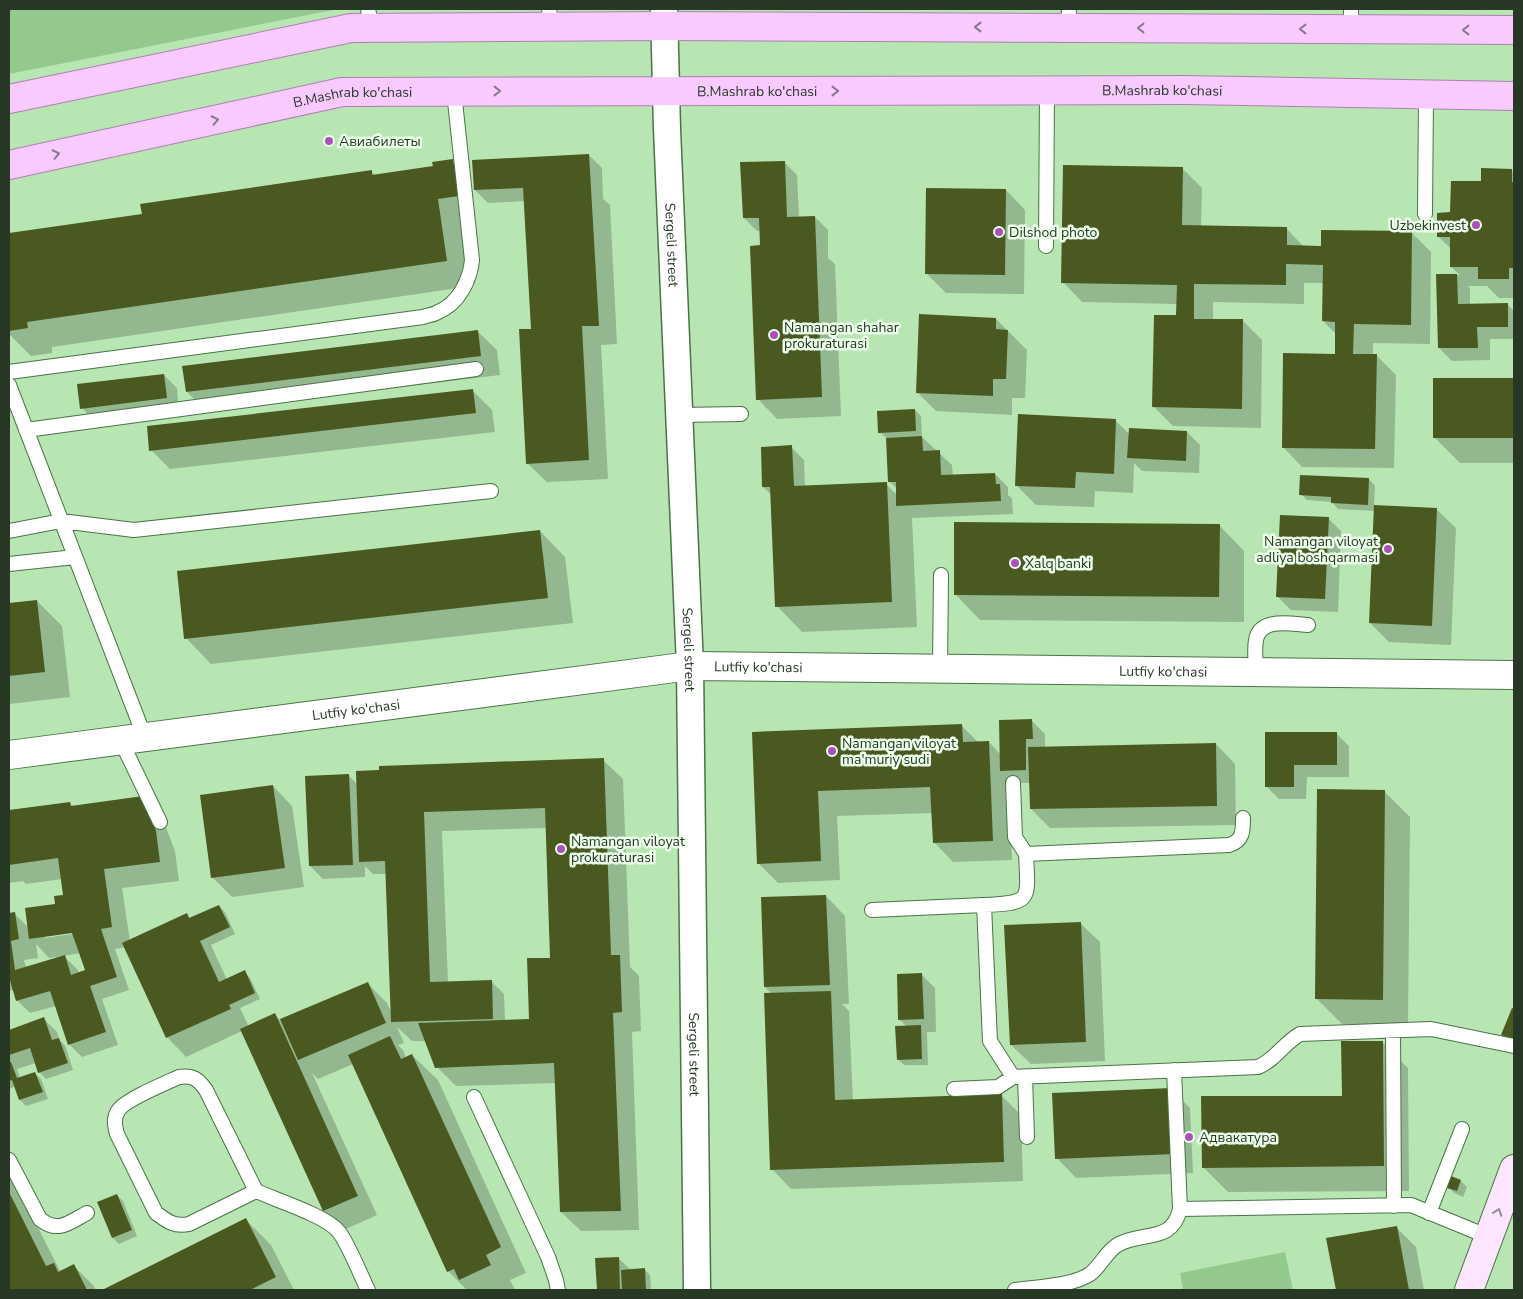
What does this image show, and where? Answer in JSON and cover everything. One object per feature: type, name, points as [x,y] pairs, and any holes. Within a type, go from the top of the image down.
[{"type":"main road","points":[[9,99],[351,28],[370,18],[1351,19],[1514,30]]},
{"type":"main road","name":"B.Mashrab ko'chasi","points":[[9,165],[342,92],[1185,90],[1514,96]]},
{"type":"main road","points":[[1469,1290],[1514,1169]]},
{"type":"street","name":"Sergeli street","points":[[664,17],[690,666],[696,1290]]},
{"type":"street","name":"Lutfiy ko'chasi","points":[[9,755],[690,666],[1514,675]]},
{"type":"lane","points":[[1046,246],[1047,91]]},
{"type":"lane","points":[[9,372],[423,317],[438,313],[448,307],[468,279],[472,260],[454,92]]},
{"type":"lane","points":[[1425,214],[1426,95]]},
{"type":"lane","points":[[26,430],[476,369]]},
{"type":"lane","points":[[9,385],[75,557],[160,822]]},
{"type":"lane","points":[[679,416],[741,414]]},
{"type":"lane","points":[[9,531],[61,521],[134,530],[491,491]]},
{"type":"lane","points":[[9,564],[75,557]]},
{"type":"lane","points":[[940,669],[941,575]]},
{"type":"lane","points":[[1256,672],[1256,641],[1259,632],[1265,626],[1274,624],[1308,624]]},
{"type":"lane","points":[[872,910],[1013,904],[1021,901],[1026,894],[1028,885],[1026,854],[1016,837],[1013,783]]},
{"type":"lane","points":[[1026,854],[1229,845],[1237,843],[1241,838],[1243,818]]},
{"type":"lane","points":[[984,905],[990,1041],[1019,1077],[1027,1137]]},
{"type":"lane","points":[[954,1089],[998,1087],[1019,1077],[1258,1067],[1267,1063],[1286,1044],[1300,1034],[1431,1029],[1514,1046]]},
{"type":"lane","points":[[1393,1030],[1394,1206]]},
{"type":"lane","points":[[1015,1290],[1075,1281],[1090,1274],[1114,1246],[1131,1238],[1162,1233],[1172,1228],[1177,1220],[1180,1209],[1174,1070]]},
{"type":"lane","points":[[256,1191],[190,1224],[178,1226],[166,1221],[156,1213],[117,1134],[114,1122],[118,1111],[125,1103],[180,1077],[189,1076],[199,1080],[206,1090],[256,1191],[316,1217],[338,1231],[368,1290]]},
{"type":"lane","points":[[474,1096],[548,1257],[558,1290]]},
{"type":"lane","points":[[1429,1212],[1462,1129]]},
{"type":"lane","points":[[9,1160],[40,1219],[46,1224],[60,1227],[87,1212]]},
{"type":"lane","points":[[1180,1209],[1411,1205],[1489,1236]]},
{"type":"green space","points":[[9,9],[338,9],[9,74]]},
{"type":"green space","points":[[1285,1252],[1293,1290],[1183,1290],[1180,1273]]},
{"type":"building","points":[[589,154],[599,326],[582,326],[589,460],[526,464],[519,329],[531,329],[523,188],[474,190],[472,160]]},
{"type":"building","points":[[453,159],[459,196],[438,199],[447,261],[27,322],[28,328],[9,331],[9,233],[142,214],[140,204],[372,170],[372,175],[433,166],[432,162]]},
{"type":"building","points":[[785,161],[787,217],[815,216],[822,397],[756,400],[750,246],[760,245],[759,218],[743,218],[740,162]]},
{"type":"building","points":[[1063,165],[1183,167],[1182,225],[1287,227],[1287,245],[1321,246],[1321,230],[1412,231],[1411,325],[1354,324],[1353,354],[1377,354],[1375,449],[1282,448],[1283,353],[1335,354],[1335,322],[1322,321],[1323,265],[1286,264],[1286,285],[1194,284],[1194,319],[1243,319],[1242,409],[1152,407],[1154,315],[1176,315],[1177,285],[1061,283]]},
{"type":"building","name":"Uzbekinvest","points":[[1481,168],[1512,169],[1512,182],[1514,182],[1514,268],[1509,268],[1509,279],[1478,279],[1478,267],[1450,267],[1450,237],[1437,237],[1437,213],[1450,212],[1451,181],[1481,181]]},
{"type":"building","points":[[926,188],[1006,189],[1005,275],[925,274]]},
{"type":"building","points":[[1436,274],[1457,274],[1458,304],[1508,303],[1508,327],[1477,327],[1478,348],[1438,348]]},
{"type":"building","points":[[919,314],[996,318],[996,329],[1008,330],[1006,379],[993,379],[993,396],[916,393]]},
{"type":"building","points":[[478,330],[481,356],[186,392],[182,366]]},
{"type":"building","points":[[164,374],[167,398],[80,409],[77,384]]},
{"type":"building","points":[[1433,378],[1514,378],[1514,438],[1433,438]]},
{"type":"building","points":[[473,389],[476,413],[149,451],[147,426]]},
{"type":"building","points":[[915,409],[916,431],[878,433],[877,411]]},
{"type":"building","points":[[1018,414],[1116,419],[1114,474],[1076,472],[1075,488],[1015,486]]},
{"type":"building","points":[[1129,428],[1187,431],[1186,461],[1127,458]]},
{"type":"building","points":[[922,436],[923,451],[940,450],[941,475],[995,473],[996,484],[1000,484],[1001,501],[896,506],[896,482],[888,482],[886,438]]},
{"type":"building","points":[[792,445],[794,486],[887,482],[892,602],[775,607],[770,487],[762,487],[761,447]]},
{"type":"building","points":[[1300,475],[1369,478],[1368,505],[1331,503],[1331,497],[1299,495]]},
{"type":"building","points":[[1374,505],[1437,508],[1432,626],[1369,623]]},
{"type":"building","points":[[1280,515],[1329,517],[1325,599],[1276,597]]},
{"type":"building","points":[[954,522],[1220,524],[1219,597],[954,595]]},
{"type":"building","points":[[540,530],[548,598],[184,639],[177,571]]},
{"type":"building","points":[[37,600],[45,672],[9,676],[9,603]]},
{"type":"building","points":[[1032,719],[1033,739],[1026,739],[1026,770],[1000,771],[999,720]]},
{"type":"building","points":[[962,724],[963,742],[989,741],[993,841],[933,843],[930,787],[818,791],[821,861],[757,864],[752,732]]},
{"type":"building","points":[[1265,732],[1337,732],[1337,765],[1294,765],[1294,787],[1265,787]]},
{"type":"building","points":[[1216,743],[1217,806],[1030,809],[1028,747]]},
{"type":"building","points":[[604,758],[611,955],[620,955],[622,1012],[613,1013],[621,1211],[560,1212],[554,1063],[435,1068],[418,1023],[529,1019],[527,958],[550,958],[545,808],[424,812],[430,982],[492,980],[493,1019],[391,1022],[385,861],[359,862],[356,771],[379,770],[379,766]]},
{"type":"building","points":[[349,774],[353,865],[309,866],[305,776]]},
{"type":"building","points":[[273,785],[285,868],[211,878],[200,795]]},
{"type":"building","points":[[1317,789],[1385,790],[1383,1000],[1315,999]]},
{"type":"building","points":[[143,796],[156,831],[160,862],[104,869],[112,927],[101,929],[117,977],[90,986],[106,1032],[68,1045],[50,991],[16,1001],[9,977],[9,913],[15,912],[19,939],[11,941],[15,970],[65,955],[71,975],[85,970],[72,933],[29,939],[25,908],[55,904],[54,896],[63,895],[58,858],[9,865],[9,810],[70,802],[71,806]]},
{"type":"building","points":[[826,895],[830,985],[764,987],[761,897]]},
{"type":"building","points":[[219,905],[230,927],[200,941],[219,982],[245,970],[255,993],[229,1005],[231,1009],[166,1038],[122,943],[187,913],[189,918]]},
{"type":"building","points":[[1081,922],[1086,1042],[1010,1045],[1004,925]]},
{"type":"building","points":[[922,973],[924,1019],[898,1020],[897,974]]},
{"type":"building","points":[[368,982],[386,1023],[298,1060],[280,1019]]},
{"type":"building","points":[[831,991],[835,1100],[1002,1094],[1004,1162],[770,1170],[764,993]]},
{"type":"building","points":[[1512,1008],[1514,1009],[1514,1040],[1501,1035]]},
{"type":"building","points":[[275,1013],[358,1196],[323,1211],[240,1029]]},
{"type":"building","points":[[44,1017],[52,1040],[59,1038],[68,1063],[38,1073],[30,1048],[9,1055],[9,1030]]},
{"type":"building","points":[[921,1025],[922,1059],[897,1060],[895,1026]]},
{"type":"building","points":[[390,1036],[401,1059],[412,1054],[501,1247],[486,1255],[491,1265],[459,1280],[454,1269],[447,1272],[348,1055]]},
{"type":"building","points":[[1341,1041],[1383,1041],[1384,1166],[1202,1168],[1201,1096],[1342,1096]]},
{"type":"building","points":[[9,1062],[11,1062],[17,1078],[35,1072],[43,1092],[19,1100],[12,1080],[9,1081]]},
{"type":"building","points":[[1172,1088],[1175,1154],[1055,1159],[1052,1093]]},
{"type":"building","points":[[1451,1176],[1461,1180],[1457,1191],[1447,1188]]},
{"type":"building","points":[[9,1192],[46,1266],[54,1263],[58,1272],[74,1264],[87,1290],[9,1290]]},
{"type":"building","points":[[117,1194],[132,1230],[112,1238],[97,1202]]},
{"type":"building","points":[[246,1218],[276,1277],[250,1290],[102,1290]]},
{"type":"building","points":[[1397,1226],[1409,1290],[1336,1290],[1326,1238]]},
{"type":"building","points":[[619,1257],[620,1290],[597,1290],[595,1258]]},
{"type":"building","points":[[645,1268],[646,1290],[622,1290],[621,1270]]},
{"type":"place","name":"Авиабилеты","points":[[329,141]]},
{"type":"place","name":"Uzbekinvest","points":[[1476,225]]},
{"type":"place","name":"Dilshod photo","points":[[999,232]]},
{"type":"place","name":"Namangan shahar prokuraturasi","points":[[774,335]]},
{"type":"place","name":"Namangan viloyat adliya boshqarmasi","points":[[1388,549]]},
{"type":"place","name":"Xalq banki","points":[[1015,563]]},
{"type":"place","name":"Namangan viloyat ma'muriy sudi","points":[[832,751]]},
{"type":"place","name":"Namangan viloyat prokuraturasi","points":[[561,849]]},
{"type":"place","name":"Адвакатура","points":[[1189,1137]]}]
